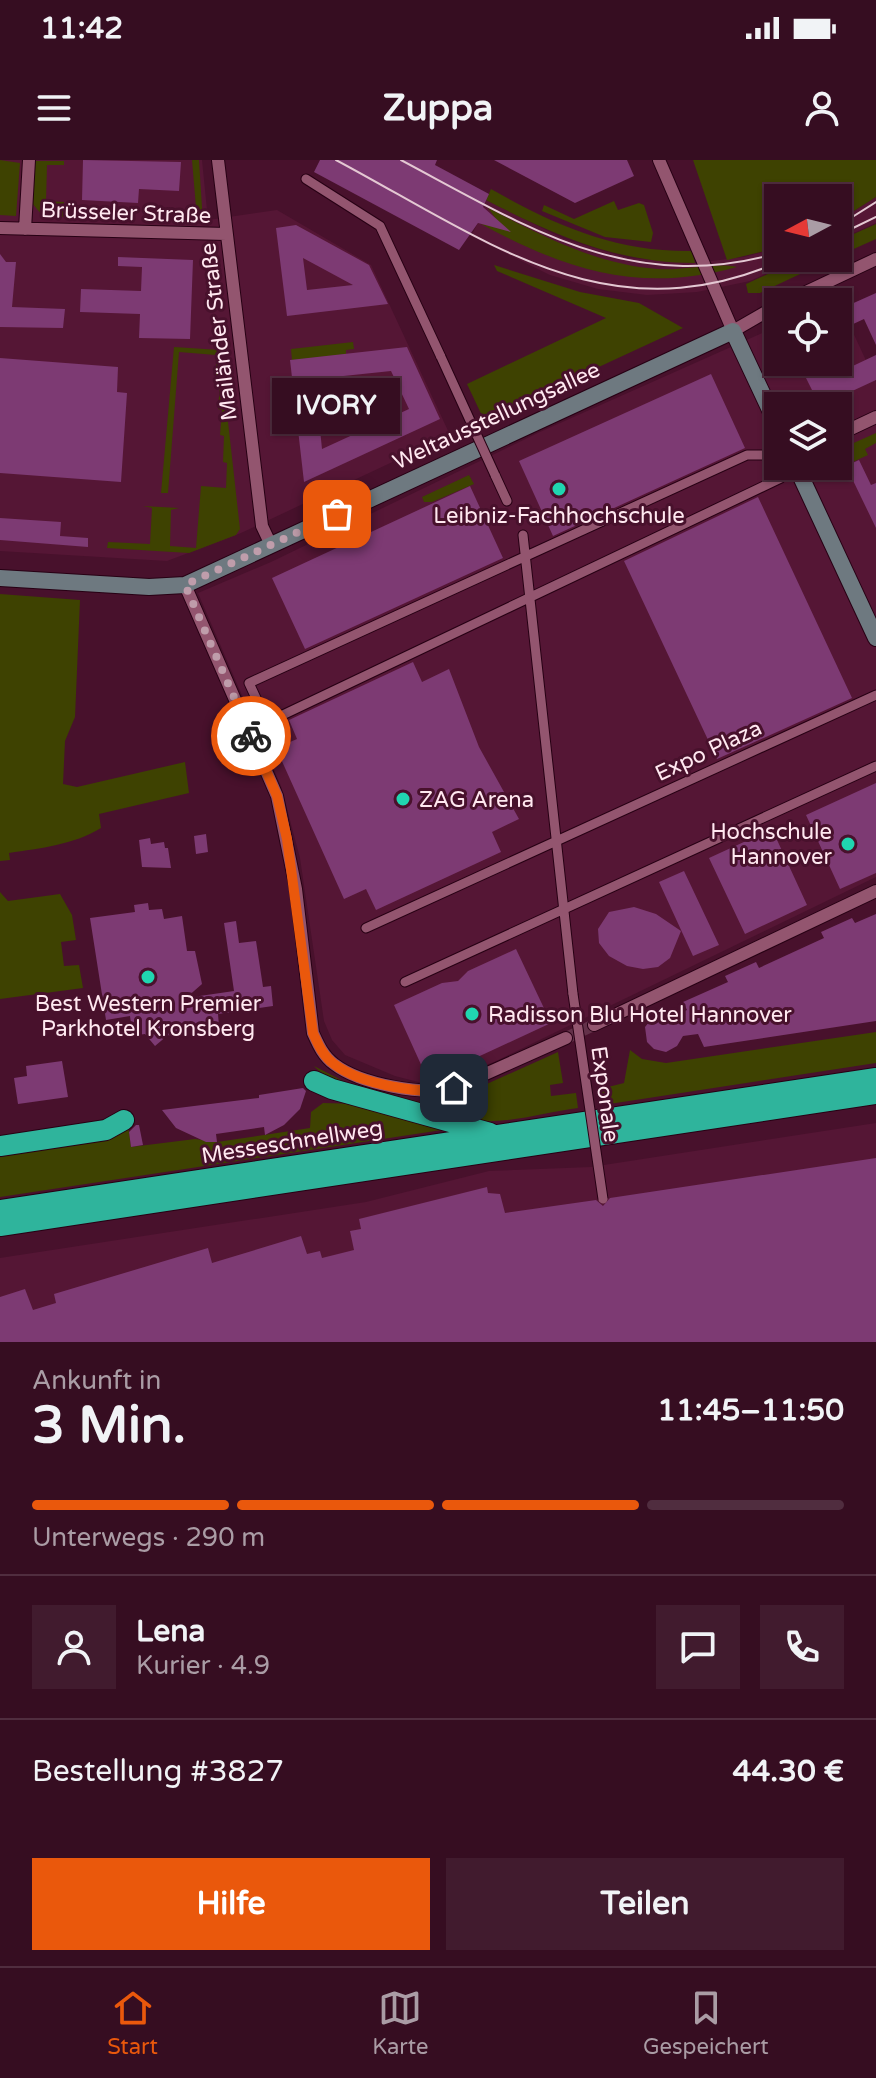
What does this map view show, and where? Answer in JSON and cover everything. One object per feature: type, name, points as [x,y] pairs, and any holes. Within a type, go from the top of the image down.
[{"type":"highway","name":"Messeschnellweg","points":[[0,1210],[876,1078]]},
{"type":"highway","points":[[314,1081],[332,1089],[497,1135]]},
{"type":"highway","name":"Messeschnellweg","points":[[0,1226],[876,1094]]},
{"type":"highway","points":[[0,1146],[106,1130],[124,1120]]},
{"type":"main road","points":[[733,331],[764,397]]},
{"type":"main road","name":"Weltausstellungsallee","points":[[0,578],[149,587],[185,585],[733,331]]},
{"type":"main road","points":[[803,480],[876,638]]},
{"type":"street","name":"Brüsseler Straße","points":[[25,229],[29,160]]},
{"type":"street","name":"Mailänder Straße","points":[[218,160],[262,526],[271,545]]},
{"type":"street","points":[[659,160],[733,331],[764,313]]},
{"type":"street","points":[[306,179],[380,226],[507,501]]},
{"type":"street","name":"Brüsseler Straße","points":[[0,228],[226,234]]},
{"type":"street","points":[[815,288],[876,259]]},
{"type":"street","points":[[852,428],[876,417]]},
{"type":"street","points":[[267,722],[249,683],[747,455],[764,455]]},
{"type":"street","points":[[249,731],[777,480]]},
{"type":"street","points":[[523,535],[564,911]]},
{"type":"street","points":[[185,585],[277,796],[287,839],[313,1033],[320,1048],[333,1063],[351,1073],[413,1091],[437,1092],[454,1088],[566,1038]]},
{"type":"street","name":"Expo Plaza","points":[[366,928],[876,695]]},
{"type":"street","points":[[405,982],[876,766]]},
{"type":"street","points":[[594,1025],[876,891]]},
{"type":"street","name":"Exponale","points":[[564,911],[603,1199]]},
{"type":"shaded area","points":[[0,160],[202,160],[208,220],[277,210],[371,265],[450,435],[241,533],[167,561],[0,551]]},
{"type":"shaded area","points":[[0,160],[20,163],[16,216],[0,215]]},
{"type":"shaded area","points":[[192,160],[199,160],[203,223],[197,219]]},
{"type":"shaded area","points":[[693,160],[876,160],[876,197],[852,212],[852,184],[764,184],[764,251],[727,260]]},
{"type":"shaded area","points":[[34,161],[64,161],[64,165],[47,165],[46,201],[64,202],[63,217],[42,215],[31,202]]},
{"type":"shaded area","points":[[491,189],[563,225],[612,242],[692,251],[695,263],[639,258],[587,245],[536,225],[486,200]]},
{"type":"shaded area","points":[[876,197],[876,223],[852,234],[852,212]]},
{"type":"shaded area","points":[[486,200],[564,239],[628,258],[695,263],[764,252],[764,272],[770,272],[750,281],[697,292],[647,295],[598,289],[550,275],[471,236],[478,223],[503,226],[483,208]]},
{"type":"shaded area","points":[[614,201],[618,210],[639,203],[644,205],[653,233],[651,242],[605,237],[542,211],[544,205],[574,219]]},
{"type":"shaded area","points":[[488,208],[570,247],[612,261],[657,269],[719,265],[737,267],[668,278],[604,273],[543,254],[481,224],[502,227]]},
{"type":"shaded area","points":[[876,224],[876,239],[852,250],[852,235]]},
{"type":"shaded area","points":[[494,265],[580,292],[639,303],[683,328],[484,420],[467,384],[606,318],[497,271]]},
{"type":"shaded area","points":[[772,272],[804,272],[771,288],[764,288],[760,293],[748,293],[746,284]]},
{"type":"shaded area","points":[[852,330],[876,382],[876,877],[494,1062],[426,1084],[395,1076],[345,1055],[332,1040],[324,1021],[300,858],[281,786],[198,593],[271,562],[540,432],[764,332],[764,376],[852,376]]},
{"type":"shaded area","points":[[353,342],[354,349],[346,350],[346,354],[292,360],[291,349]]},
{"type":"shaded area","points":[[174,347],[220,350],[240,529],[236,535],[189,553],[107,548],[108,542],[150,544],[152,508],[143,506],[179,508],[171,510],[170,546],[196,548],[201,486],[226,488],[227,463],[223,462],[224,436],[220,435],[222,410],[218,409],[220,383],[216,382],[216,355],[179,352],[168,493],[161,493]]},
{"type":"shaded area","points":[[876,433],[876,443],[865,449],[868,455],[852,462],[852,444]]},
{"type":"shaded area","points":[[469,475],[474,484],[432,502],[424,502],[422,497]]},
{"type":"shaded area","points":[[0,594],[80,600],[75,717],[65,741],[63,784],[77,787],[185,762],[189,793],[99,814],[101,828],[90,834],[56,845],[9,853],[10,860],[0,861]]},
{"type":"shaded area","points":[[0,892],[8,901],[60,894],[72,915],[76,940],[61,942],[64,966],[79,965],[83,988],[0,999]]},
{"type":"shaded area","points":[[876,1032],[876,1063],[603,1105],[600,1089],[624,1083],[630,1050],[642,1059],[666,1063]]},
{"type":"shaded area","points":[[558,1052],[563,1083],[550,1085],[551,1096],[576,1093],[578,1108],[493,1121],[465,1119],[393,1102],[344,1084],[314,1066],[345,1082],[431,1105],[460,1096]]},
{"type":"shaded area","points":[[323,1103],[361,1104],[442,1130],[0,1197],[0,1149],[128,1125],[131,1147],[195,1139],[217,1142],[310,1128],[311,1112]]},
{"type":"shaded area","points":[[876,1123],[876,1342],[0,1342],[0,1258],[366,1202],[489,1171],[591,1167]]},
{"type":"building","points":[[83,160],[181,162],[179,191],[139,189],[138,203],[82,200]]},
{"type":"building","points":[[320,160],[437,160],[435,165],[489,194],[483,207],[511,232],[478,223],[459,250],[314,172]]},
{"type":"building","points":[[494,160],[627,160],[634,176],[575,203]]},
{"type":"building","points":[[296,225],[369,265],[388,304],[287,316],[276,228]],"holes":[[[303,258],[353,285],[307,290]]]},
{"type":"building","points":[[0,254],[6,262],[16,262],[12,307],[65,309],[63,328],[0,327]]},
{"type":"building","points":[[118,257],[193,260],[190,339],[139,338],[140,314],[80,312],[81,289],[141,291],[142,267],[118,266]]},
{"type":"building","points":[[876,293],[876,345],[864,319],[852,325],[852,304]]},
{"type":"building","points":[[407,347],[440,419],[304,482],[290,360]],"holes":[[[391,371],[409,409],[322,449],[315,379]]]},
{"type":"building","points":[[876,355],[876,380],[850,392],[813,392],[805,376],[852,376],[852,366]]},
{"type":"building","points":[[0,358],[118,367],[117,392],[127,393],[121,482],[0,473]]},
{"type":"building","points":[[711,374],[745,448],[553,536],[519,461]]},
{"type":"building","points":[[859,460],[871,485],[876,483],[876,528],[852,478],[852,463]]},
{"type":"building","points":[[470,486],[503,558],[305,649],[272,578]]},
{"type":"building","points":[[758,497],[852,698],[717,759],[624,561]]},
{"type":"building","points":[[0,518],[61,522],[60,536],[88,538],[88,547],[0,540]]},
{"type":"building","name":"ZAG Arena","points":[[413,662],[422,682],[449,669],[479,747],[519,819],[492,832],[501,852],[376,910],[366,889],[344,899],[276,748],[297,739],[289,720]]},
{"type":"building","name":"Hochschule Hannover","points":[[876,783],[876,873],[840,889],[806,815]]},
{"type":"building","points":[[772,829],[807,905],[745,934],[709,858]]},
{"type":"building","points":[[206,834],[208,852],[196,854],[194,836]]},
{"type":"building","points":[[150,838],[151,844],[164,842],[171,868],[142,867],[139,840]]},
{"type":"building","points":[[684,871],[719,945],[693,956],[659,882]]},
{"type":"building","name":"Best Western Premier Parkhotel Kronsberg","points":[[148,903],[149,910],[162,909],[164,919],[182,916],[187,951],[195,951],[202,984],[186,998],[234,991],[224,923],[236,921],[239,943],[256,941],[263,987],[271,986],[273,1006],[218,1014],[219,1026],[189,1030],[178,1039],[168,1035],[155,1046],[145,1034],[138,1035],[137,1030],[132,1030],[130,1016],[106,1020],[90,918],[135,912],[134,905]]},
{"type":"building","points":[[634,907],[656,914],[681,931],[670,958],[658,967],[643,969],[627,966],[609,956],[599,943],[598,929],[609,912]]},
{"type":"building","points":[[876,914],[876,1021],[704,1047],[698,1034],[683,1036],[677,1046],[666,1052],[654,1049],[647,1042],[645,1027],[654,1016],[674,1016],[687,1010],[683,1002],[728,982],[725,976],[756,962],[759,968],[824,938],[821,932],[852,918],[855,923]]},
{"type":"building","name":"Radisson Blu Hotel Hannover","points":[[516,949],[551,1023],[428,1080],[394,1005],[442,983],[458,981],[468,971]]},
{"type":"building","points":[[62,1061],[68,1097],[18,1104],[14,1078],[27,1076],[26,1066]]},
{"type":"building","points":[[303,1088],[306,1091],[300,1109],[284,1125],[265,1135],[264,1127],[216,1134],[217,1142],[206,1142],[176,1128],[162,1110],[259,1098],[259,1095]]},
{"type":"building","points":[[139,1125],[143,1145],[131,1147],[129,1132]]},
{"type":"building","points":[[876,1158],[876,1342],[0,1342],[0,1297],[25,1289],[33,1310],[56,1303],[54,1294],[208,1248],[212,1263],[301,1236],[307,1254],[320,1251],[322,1258],[354,1250],[350,1231],[361,1229],[359,1219],[487,1187],[488,1193],[500,1194],[505,1213],[596,1200],[603,1206],[610,1198]]},
{"type":"tunnel","points":[[566,1038],[594,1025]]},
{"type":"tram line","points":[[336,160],[499,248],[553,270],[607,284],[664,289],[724,281],[764,267]]},
{"type":"tram line","points":[[401,160],[536,230],[626,260],[674,266],[724,264],[764,256]]},
{"type":"tram line","points":[[852,217],[876,202]]},
{"type":"tram line","points":[[852,229],[876,217]]},
{"type":"way so far","points":[[251,736],[185,585],[337,514]]},
{"type":"place","name":"Leibniz-Fachhochschule","points":[[559,489]]},
{"type":"place","name":"IVORY","points":[[337,514]]},
{"type":"place","name":"ZAG Arena","points":[[403,799]]},
{"type":"place","name":"Hochschule Hannover","points":[[848,844]]},
{"type":"place","name":"Best Western Premier Parkhotel Kronsberg","points":[[148,977]]},
{"type":"place","name":"Radisson Blu Hotel Hannover","points":[[472,1014]]},
{"type":"route","points":[[251,736],[277,796],[287,839],[313,1033],[320,1048],[333,1063],[351,1073],[413,1091],[437,1092],[454,1088]]}]
